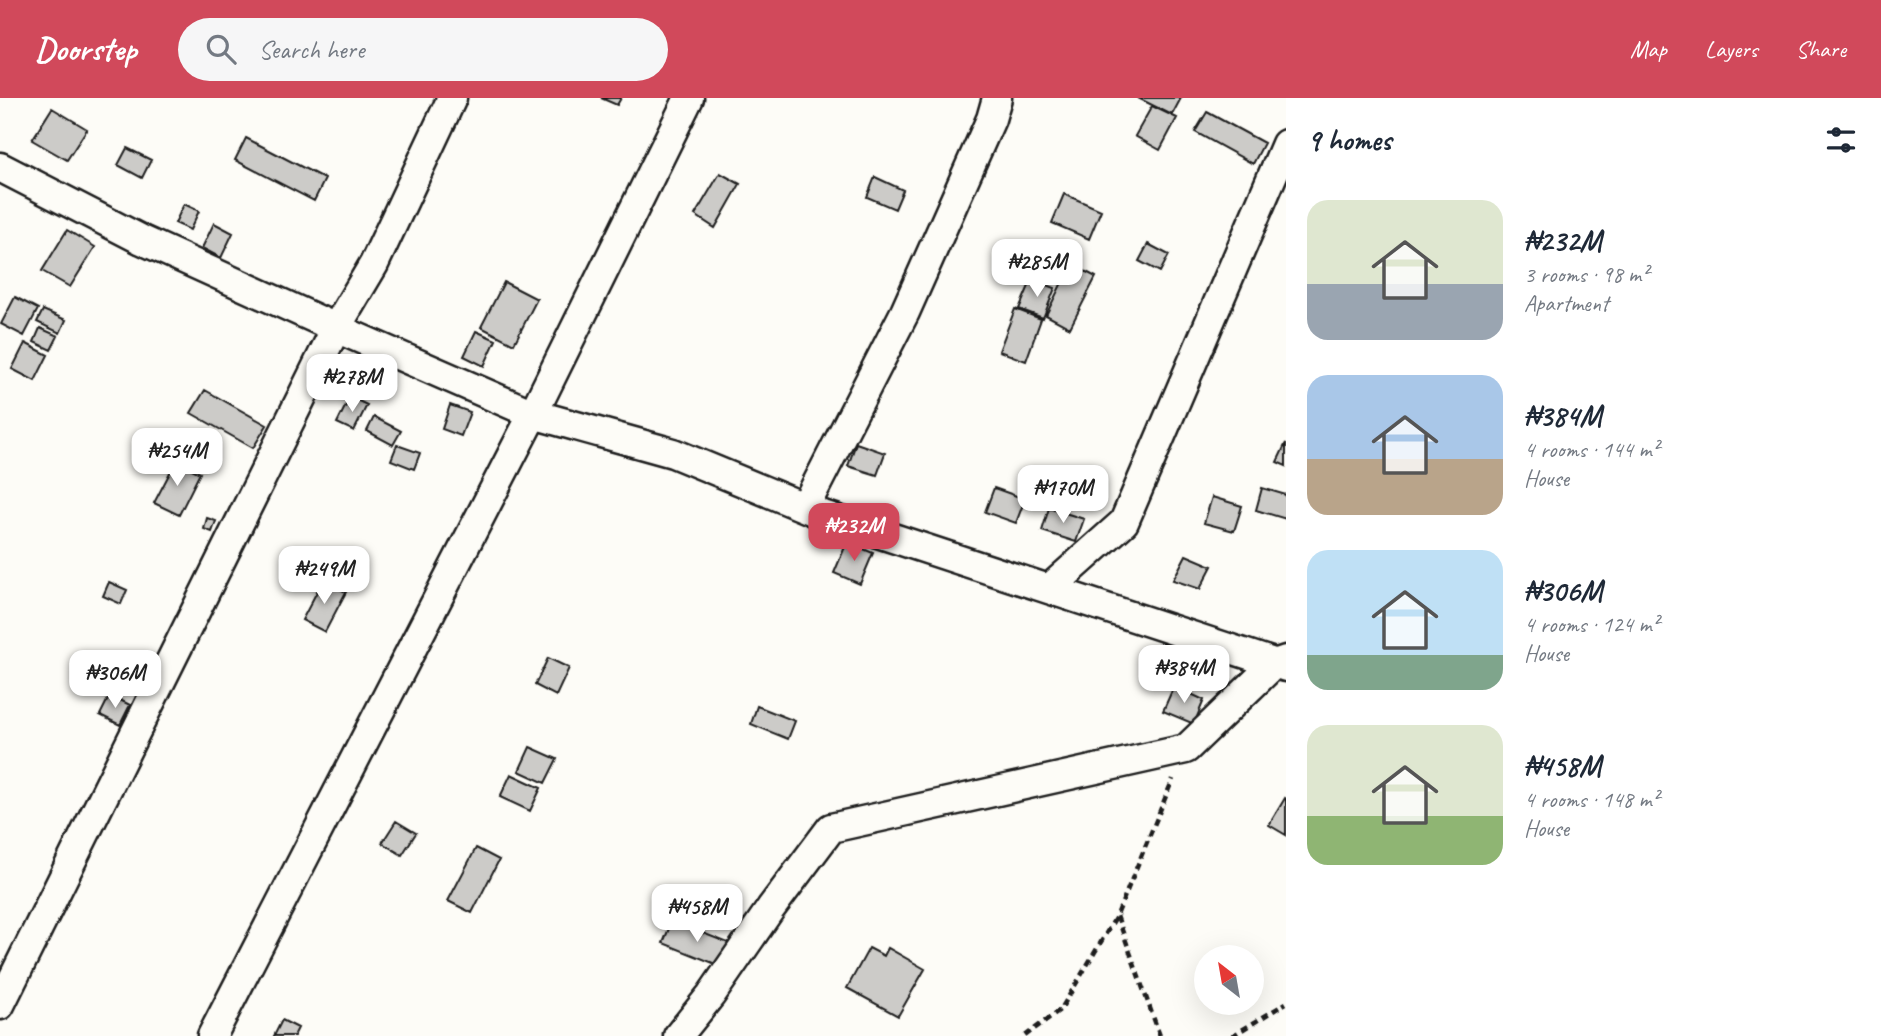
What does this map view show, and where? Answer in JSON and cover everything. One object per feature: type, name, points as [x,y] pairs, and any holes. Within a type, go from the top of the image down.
[{"type":"street","points":[[0,1005],[336,328],[374,264],[452,98]]},
{"type":"street","points":[[212,1036],[533,414],[689,98]]},
{"type":"street","points":[[805,507],[905,312],[991,119],[997,98]]},
{"type":"street","points":[[1049,589],[1124,522],[1286,144]]},
{"type":"street","points":[[0,167],[142,240],[533,414],[674,453],[822,515],[1282,664]]},
{"type":"street","points":[[678,1036],[711,995],[831,828],[1186,749],[1282,664]]},
{"type":"path","points":[[1025,1036],[1061,1009],[1117,915],[1186,749]]},
{"type":"path","points":[[1117,915],[1160,1036]]},
{"type":"path","points":[[1232,1036],[1286,1003]]},
{"type":"building","points":[[601,98],[621,98],[617,105]]},
{"type":"building","points":[[1138,98],[1181,98],[1172,115]]},
{"type":"building","points":[[1152,106],[1177,118],[1160,150],[1135,136]]},
{"type":"building","points":[[52,108],[87,129],[67,160],[32,140]]},
{"type":"building","points":[[1207,112],[1264,143],[1253,164],[1195,132]]},
{"type":"building","points":[[246,138],[325,179],[314,201],[235,160]]},
{"type":"building","points":[[127,148],[151,160],[142,178],[118,165]]},
{"type":"building","points":[[720,173],[740,184],[715,228],[695,215]]},
{"type":"building","points":[[875,177],[903,190],[895,209],[867,197]]},
{"type":"building","points":[[1064,194],[1101,210],[1089,239],[1052,223]]},
{"type":"building","points":[[184,204],[199,211],[190,230],[175,223]]},
{"type":"building","points":[[214,223],[233,233],[221,258],[202,248]]},
{"type":"building","points":[[67,230],[95,247],[70,287],[42,271]]},
{"type":"building","points":[[1148,244],[1169,255],[1160,272],[1139,261]]},
{"type":"building","points":[[1071,264],[1096,277],[1070,328],[1046,315]]},
{"type":"building","points":[[1032,279],[1055,288],[1043,318],[1019,309]]},
{"type":"building","points":[[504,282],[537,299],[514,344],[481,327]]},
{"type":"building","points":[[15,297],[38,309],[24,336],[1,324]]},
{"type":"building","points":[[1015,309],[1041,319],[1026,361],[999,351]]},
{"type":"building","points":[[43,310],[66,320],[60,333],[37,322]]},
{"type":"building","points":[[40,328],[58,336],[51,350],[34,342]]},
{"type":"building","points":[[476,331],[496,340],[484,366],[464,356]]},
{"type":"building","points":[[25,343],[48,355],[35,381],[12,369]]},
{"type":"building","points":[[205,390],[267,425],[253,448],[191,413]]},
{"type":"building","points":[[350,397],[367,405],[354,431],[337,423]]},
{"type":"building","points":[[450,405],[470,412],[461,436],[442,429]]},
{"type":"building","points":[[374,417],[401,431],[393,445],[367,431]]},
{"type":"building","points":[[856,443],[885,453],[877,475],[848,466]]},
{"type":"building","points":[[1286,443],[1286,466],[1277,462]]},
{"type":"building","points":[[397,445],[420,453],[414,469],[391,460]]},
{"type":"building","points":[[176,461],[200,473],[179,515],[154,503]]},
{"type":"building","points":[[994,488],[1025,499],[1016,523],[985,512]]},
{"type":"building","points":[[1262,488],[1286,495],[1286,519],[1256,510]]},
{"type":"building","points":[[1212,497],[1242,506],[1234,531],[1204,523]]},
{"type":"building","points":[[1049,508],[1084,519],[1076,542],[1042,531]]},
{"type":"building","points":[[207,518],[216,521],[212,532],[204,529]]},
{"type":"building","points":[[847,542],[873,553],[860,584],[834,573]]},
{"type":"building","points":[[1186,555],[1212,566],[1200,589],[1173,580]]},
{"type":"building","points":[[323,580],[346,592],[325,632],[302,620]]},
{"type":"building","points":[[109,582],[127,590],[121,604],[103,596]]},
{"type":"building","points":[[548,658],[569,668],[556,696],[535,685]]},
{"type":"building","points":[[1174,686],[1204,700],[1194,724],[1163,711]]},
{"type":"building","points":[[110,695],[130,705],[120,725],[100,715]]},
{"type":"building","points":[[757,706],[795,721],[788,739],[751,724]]},
{"type":"building","points":[[530,747],[557,759],[545,783],[519,771]]},
{"type":"building","points":[[511,774],[541,788],[530,811],[500,797]]},
{"type":"building","points":[[1286,799],[1286,835],[1269,825]]},
{"type":"building","points":[[396,821],[416,833],[402,855],[382,843]]},
{"type":"building","points":[[476,848],[499,860],[472,913],[448,901]]},
{"type":"building","points":[[672,921],[731,944],[723,967],[663,943]]},
{"type":"building","points":[[869,948],[884,956],[888,948],[925,969],[898,1016],[847,988]]},
{"type":"building","points":[[282,1020],[298,1028],[294,1036],[274,1036]]}]
